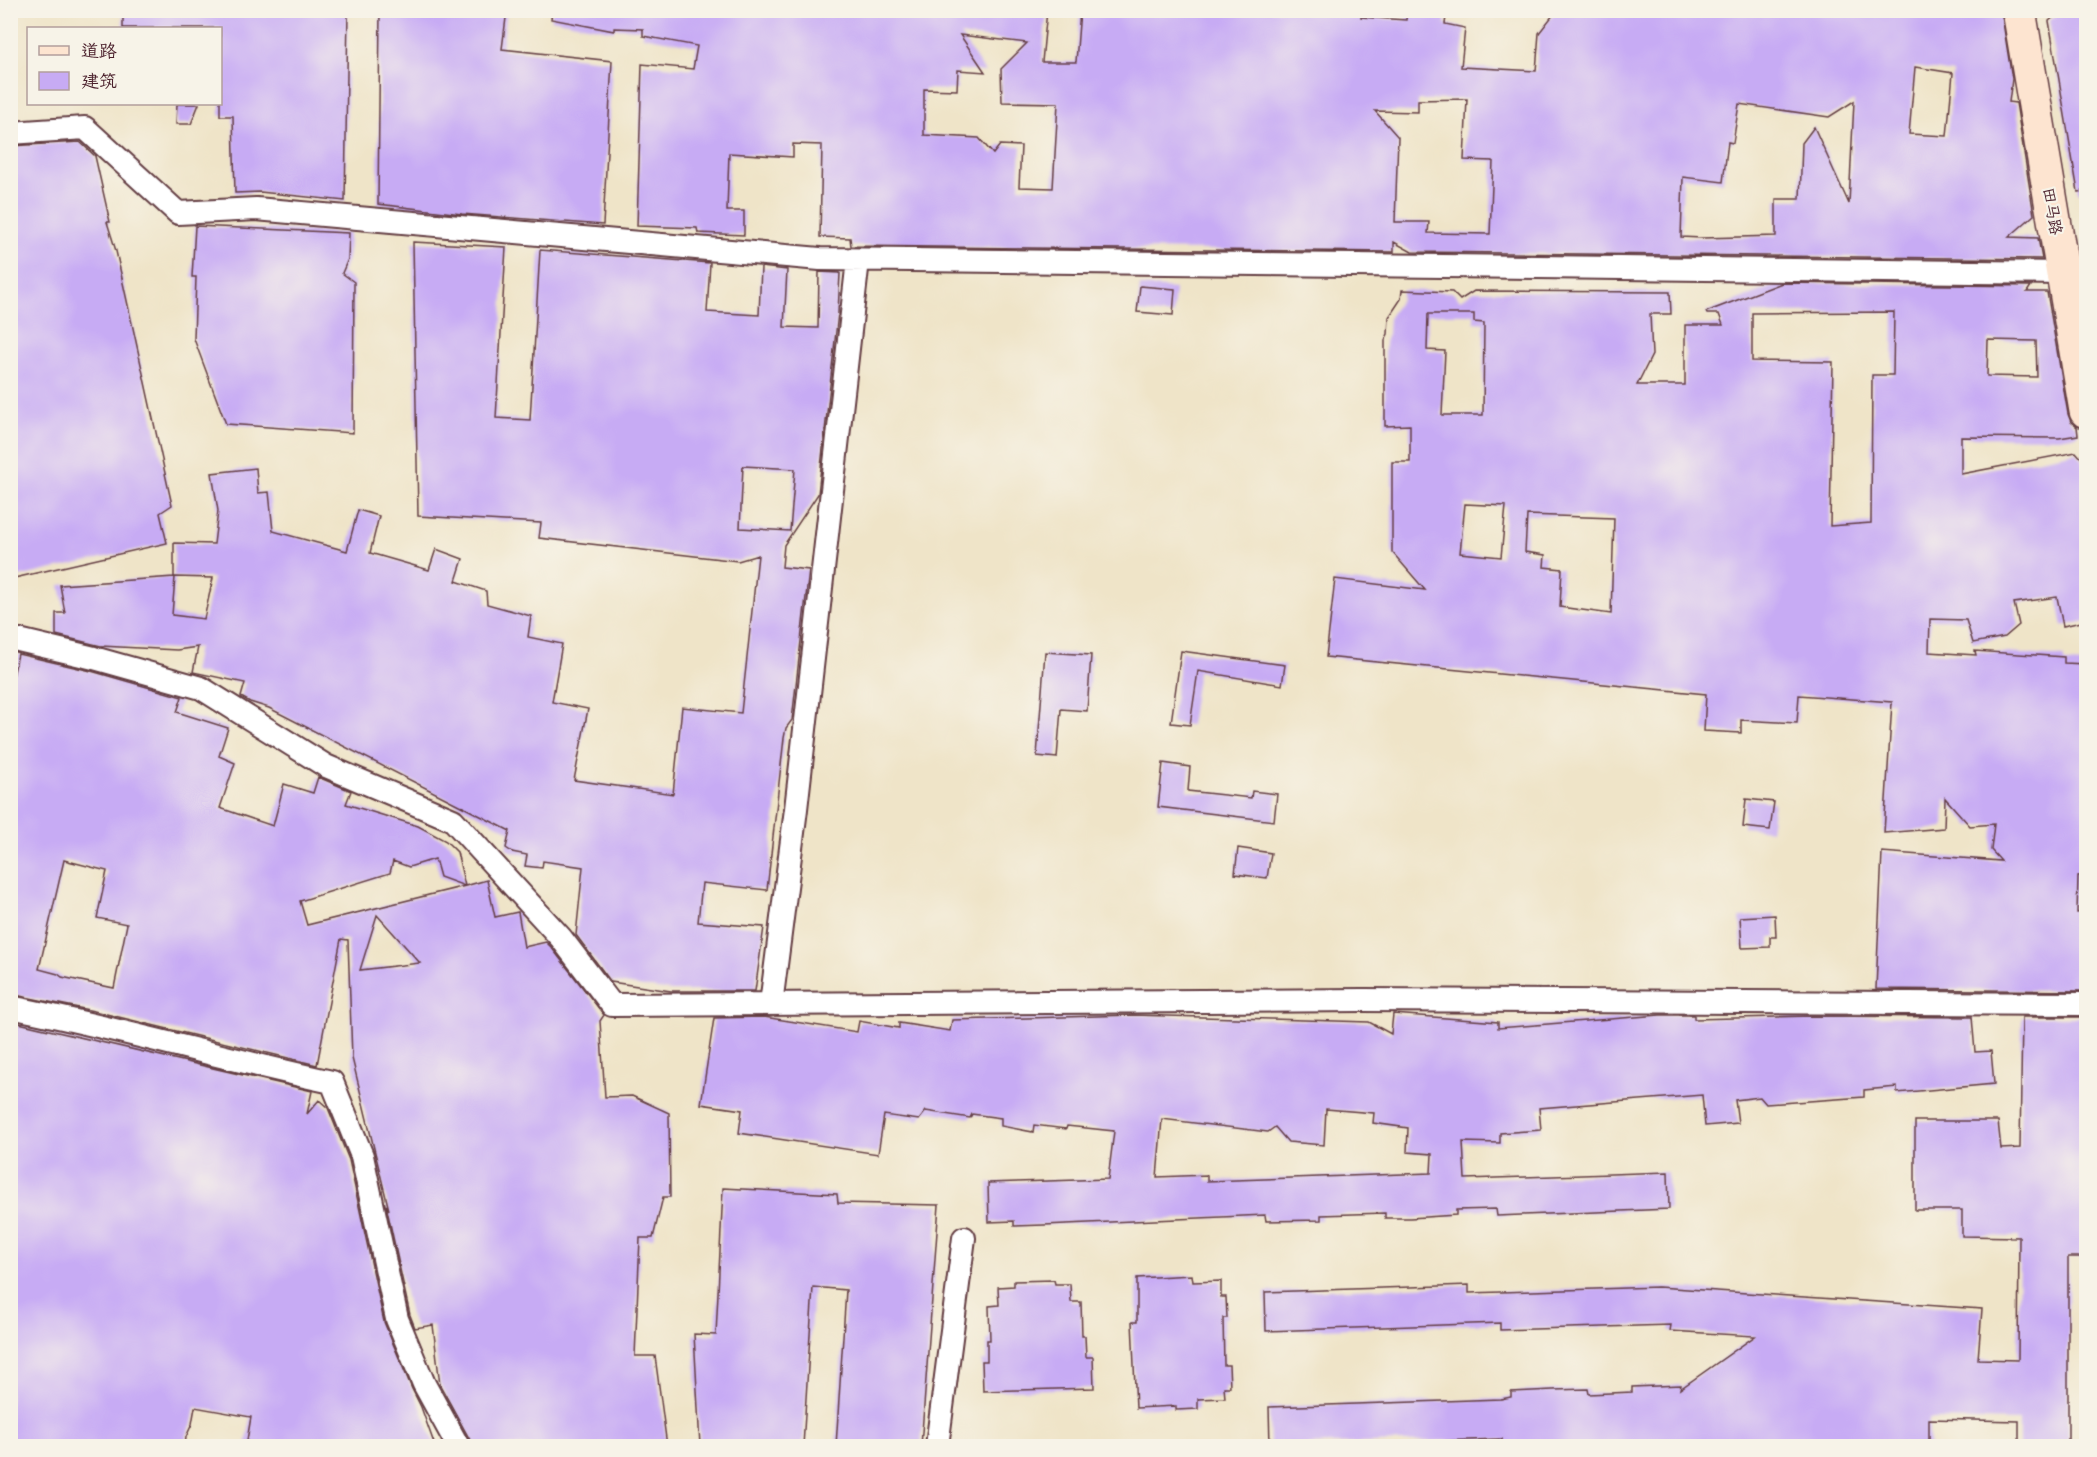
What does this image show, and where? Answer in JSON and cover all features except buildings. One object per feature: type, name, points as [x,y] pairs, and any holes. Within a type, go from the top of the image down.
[{"type":"street","name":"田马路","points":[[2019,10],[2086,411]]},
{"type":"street","points":[[10,133],[85,128],[178,213],[256,209],[820,259],[2063,273]]},
{"type":"street","points":[[770,1003],[796,810],[858,260]]},
{"type":"street","points":[[10,638],[94,658],[201,688],[327,766],[453,820],[561,938],[612,1005],[1374,1000],[2086,1004]]},
{"type":"street","points":[[10,1007],[80,1021],[252,1065],[332,1082],[362,1156],[397,1319],[423,1384],[458,1446]]},
{"type":"street","points":[[936,1446],[964,1238]]}]
